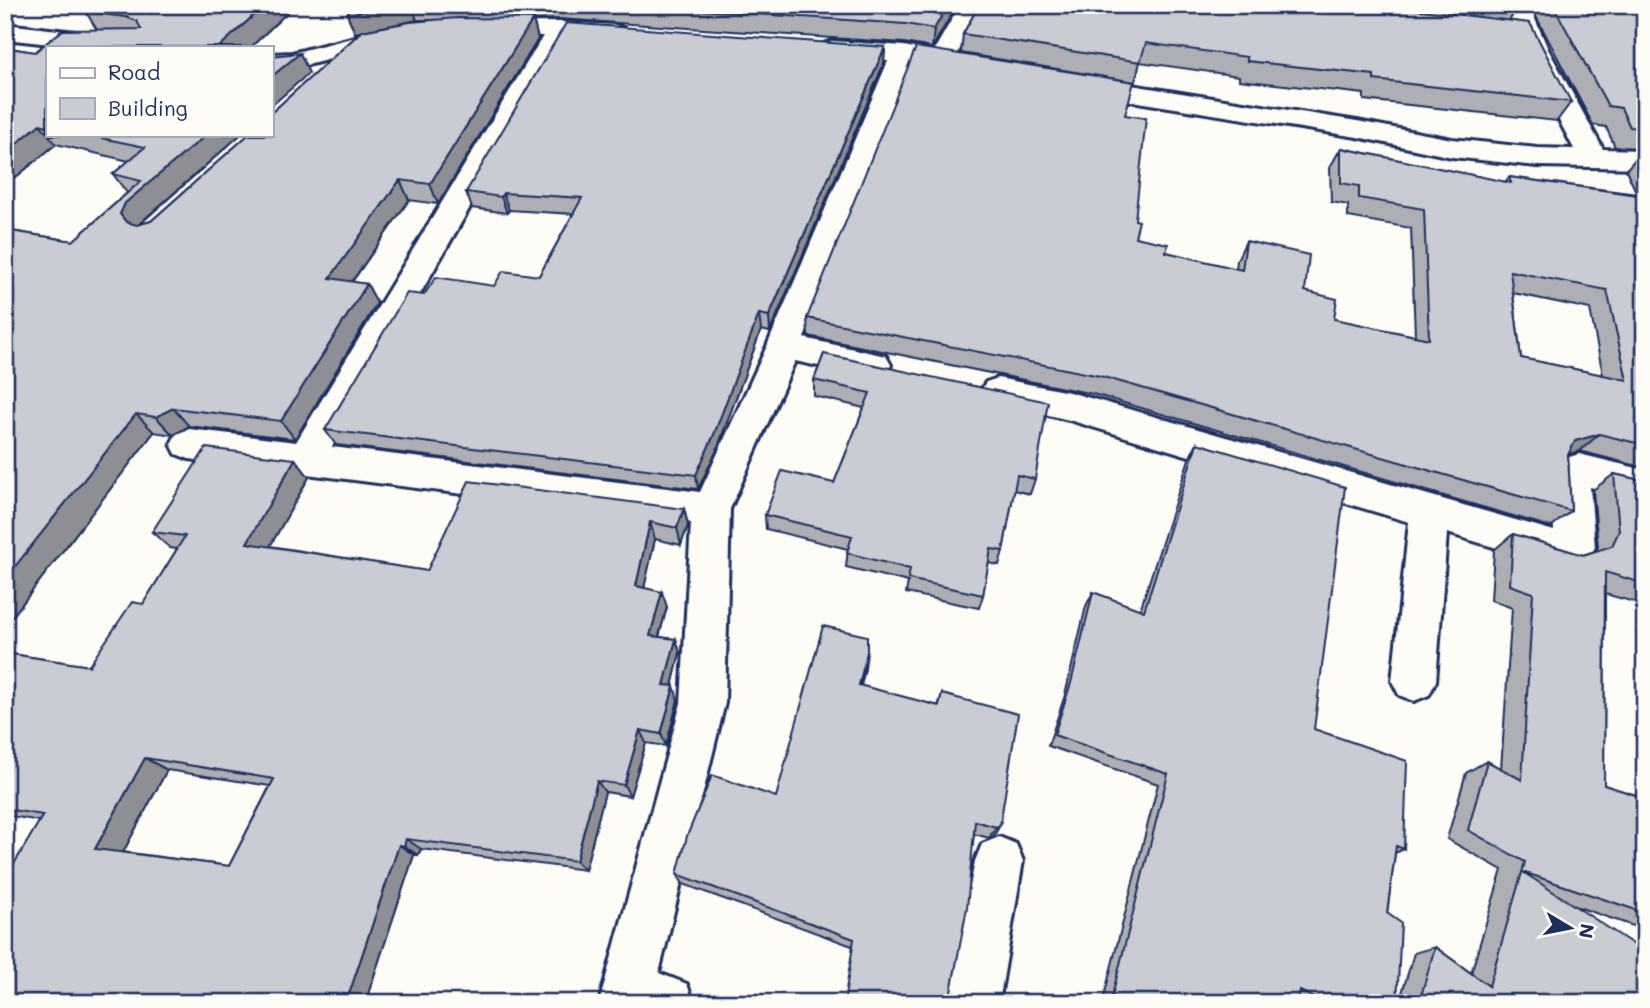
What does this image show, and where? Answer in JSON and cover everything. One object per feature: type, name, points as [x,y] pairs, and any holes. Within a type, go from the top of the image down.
[{"type":"street","points":[[941,61],[971,5]]},
{"type":"street","points":[[1517,5],[1593,157]]},
{"type":"street","points":[[463,28],[560,29],[643,36]]},
{"type":"street","points":[[305,460],[560,29]]},
{"type":"street","points":[[5,31],[130,46]]},
{"type":"street","points":[[273,62],[292,61],[364,41],[417,31]]},
{"type":"street","points":[[1503,31],[1530,34]]},
{"type":"street","points":[[323,79],[364,41]]},
{"type":"street","points":[[808,48],[904,54],[992,70]]},
{"type":"street","points":[[641,998],[703,703],[711,509],[784,346],[904,54]]},
{"type":"street","points":[[1057,81],[1357,129],[1452,148],[1538,157],[1645,159]]},
{"type":"street","points":[[784,346],[906,372]]},
{"type":"street","points":[[960,383],[1069,406],[1563,551],[1575,547],[1570,472],[1579,469],[1645,486]]},
{"type":"street","points":[[189,444],[711,509]]},
{"type":"street","points":[[1414,681],[1429,511]]},
{"type":"street","points":[[974,1003],[999,861]]},
{"type":"building","points":[[95,5],[265,5],[220,46],[46,46],[46,126],[40,124],[5,153],[5,51],[9,48],[35,52],[63,30],[141,29],[137,21],[126,17],[86,12]]},
{"type":"building","points":[[352,5],[390,5],[347,14]]},
{"type":"building","points":[[626,5],[948,5],[934,29],[906,24]]},
{"type":"building","points":[[979,5],[1378,5],[1530,23],[1571,102],[1374,80],[1374,75],[1247,61],[1247,57],[1146,43],[1140,62],[963,34]]},
{"type":"building","points":[[1553,5],[1645,5],[1645,128],[1630,127],[1621,108],[1608,106]]},
{"type":"building","points":[[457,18],[533,19],[430,184],[400,180],[330,278],[367,284],[281,421],[173,408],[156,417],[136,414],[5,579],[5,230],[73,241],[141,181],[113,174],[145,147],[92,136],[205,136],[125,203],[120,214],[126,222],[137,225],[151,221],[247,136],[273,136],[273,111],[362,31],[410,22]]},
{"type":"building","points":[[566,23],[885,47],[769,316],[759,314],[696,475],[325,430],[407,293],[424,295],[436,277],[494,286],[503,271],[539,276],[582,198],[503,193],[501,197],[466,192]]},
{"type":"building","points":[[916,47],[1134,82],[1125,115],[1146,118],[1135,220],[1139,221],[1135,237],[1168,244],[1166,252],[1242,270],[1246,241],[1309,255],[1305,291],[1337,299],[1334,319],[1429,339],[1424,209],[1359,198],[1359,186],[1341,183],[1341,148],[1511,183],[1509,177],[1645,196],[1645,445],[1599,434],[1575,441],[1568,455],[1571,511],[1100,376],[807,318]],"holes":[[[1510,271],[1607,290],[1627,380],[1521,358]]]},
{"type":"building","points":[[300,53],[273,75],[273,56]]},
{"type":"building","points":[[824,354],[1048,402],[1035,479],[1017,475],[1003,551],[991,549],[983,595],[908,579],[910,569],[847,553],[852,536],[765,515],[782,471],[834,483],[870,393],[814,380]]},
{"type":"building","points":[[1197,443],[1345,487],[1314,729],[1407,761],[1404,849],[1396,846],[1387,913],[1401,923],[1397,1003],[1325,1003],[1300,991],[1297,1003],[1126,1003],[1112,996],[1168,774],[1054,735],[1071,683],[1093,592],[1144,611]]},
{"type":"building","points":[[206,448],[295,459],[247,543],[427,571],[469,481],[684,509],[677,528],[650,522],[636,586],[662,592],[650,636],[676,639],[664,685],[674,686],[661,734],[640,730],[624,785],[597,781],[576,861],[406,839],[404,846],[399,845],[346,1003],[5,1003],[5,879],[43,815],[5,809],[5,653],[89,666],[132,602],[143,604],[185,536],[152,532]],"holes":[[[145,758],[274,779],[229,866],[95,849]]]},
{"type":"building","points":[[1614,474],[1645,481],[1645,584],[1605,572],[1604,785],[1645,798],[1645,913],[1523,872],[1645,952],[1645,1003],[1611,1003],[1606,999],[1605,1003],[1419,1003],[1435,947],[1489,986],[1525,862],[1468,830],[1487,761],[1522,780],[1533,593],[1510,585],[1513,534],[1583,555],[1612,546],[1619,531]]},
{"type":"building","points":[[823,626],[867,636],[867,652],[859,685],[939,706],[942,694],[1018,714],[1000,825],[996,827],[975,821],[967,908],[950,997],[959,1003],[844,1003],[854,939],[677,874],[687,836],[712,775],[776,797]]}]
